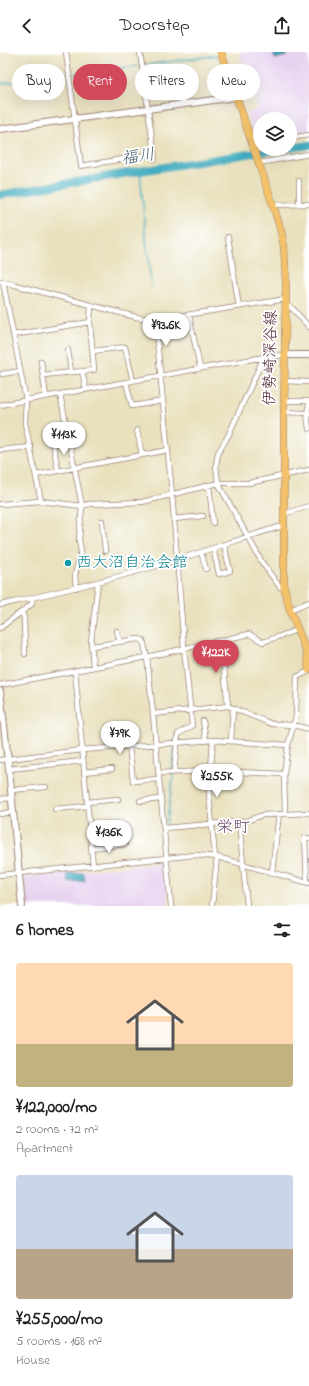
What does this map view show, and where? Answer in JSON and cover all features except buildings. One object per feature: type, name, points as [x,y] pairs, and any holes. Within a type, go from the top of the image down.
[{"type":"main road","name":"伊勢崎深谷線","points":[[221,52],[225,64]]},
{"type":"main road","name":"伊勢崎深谷線","points":[[237,100],[273,205],[284,246],[286,269],[283,526],[284,587],[297,630],[308,655],[309,671]]},
{"type":"street","points":[[66,52],[76,119],[80,166],[154,157],[140,52]]},
{"type":"street","points":[[0,129],[214,100]]},
{"type":"street","points":[[297,137],[309,135]]},
{"type":"street","points":[[259,162],[309,154]]},
{"type":"street","points":[[299,181],[299,204]]},
{"type":"street","points":[[273,205],[309,204]]},
{"type":"street","points":[[228,237],[239,306]]},
{"type":"street","points":[[41,501],[25,423],[26,400],[2,281],[136,317],[155,320],[239,306],[286,302],[309,327]]},
{"type":"street","points":[[43,376],[94,370],[90,322],[91,305]]},
{"type":"street","points":[[189,315],[200,368]]},
{"type":"street","points":[[155,320],[192,726],[178,734],[174,772]]},
{"type":"street","points":[[13,335],[90,322]]},
{"type":"street","points":[[93,351],[125,347],[133,381]]},
{"type":"street","points":[[68,350],[71,372]]},
{"type":"street","points":[[0,405],[264,357],[309,355]]},
{"type":"street","points":[[264,357],[228,436],[218,453],[216,465],[218,483],[247,536],[280,587],[284,587]]},
{"type":"street","points":[[41,361],[46,397]]},
{"type":"street","points":[[2,374],[20,371]]},
{"type":"street","points":[[82,371],[86,390]]},
{"type":"street","points":[[126,382],[132,406],[163,401]]},
{"type":"street","points":[[284,382],[309,382]]},
{"type":"street","points":[[60,394],[82,506],[79,540],[80,551],[75,575],[76,588]]},
{"type":"street","points":[[284,401],[309,401]]},
{"type":"street","points":[[309,404],[309,429]]},
{"type":"street","points":[[284,412],[308,414]]},
{"type":"street","points":[[137,430],[142,455]]},
{"type":"street","points":[[53,444],[58,470]]},
{"type":"street","points":[[0,450],[30,447]]},
{"type":"street","points":[[36,475],[168,450]]},
{"type":"street","points":[[0,504],[41,501],[82,506],[89,504],[142,502],[218,483],[248,483],[309,470]]},
{"type":"street","points":[[209,485],[213,523]]},
{"type":"street","points":[[284,514],[309,506]]},
{"type":"street","points":[[174,519],[203,516]]},
{"type":"street","points":[[102,521],[104,552]]},
{"type":"street","points":[[0,606],[76,588],[177,560],[247,536],[283,526]]},
{"type":"street","points":[[213,548],[219,574],[230,571],[224,544]]},
{"type":"street","points":[[201,552],[206,569]]},
{"type":"street","points":[[93,667],[92,646],[98,582]]},
{"type":"street","points":[[0,628],[32,604],[32,598]]},
{"type":"street","points":[[290,610],[309,602]]},
{"type":"street","points":[[22,612],[24,618],[25,654]]},
{"type":"street","points":[[0,685],[147,657],[249,634],[263,642],[297,630]]},
{"type":"street","points":[[117,631],[120,642]]},
{"type":"street","points":[[92,646],[138,639],[143,640],[147,657],[171,906]]},
{"type":"street","points":[[221,641],[228,706]]},
{"type":"street","points":[[75,671],[93,866]]},
{"type":"street","points":[[285,813],[284,774],[288,745],[294,725],[298,677],[309,671]]},
{"type":"street","points":[[0,691],[2,726],[8,759],[22,906]]},
{"type":"street","points":[[153,714],[228,706],[272,724],[294,725],[309,729]]},
{"type":"street","points":[[232,741],[233,708]]},
{"type":"street","points":[[203,721],[206,741]]},
{"type":"street","points":[[0,760],[82,750],[213,740],[288,745]]},
{"type":"street","points":[[212,906],[216,857],[209,794],[213,740]]},
{"type":"street","points":[[129,746],[133,781],[159,779]]},
{"type":"street","points":[[9,769],[83,761]]},
{"type":"street","points":[[84,772],[112,769]]},
{"type":"street","points":[[158,773],[210,771],[284,774]]},
{"type":"street","points":[[11,790],[46,786]]},
{"type":"street","points":[[0,799],[12,798]]},
{"type":"street","points":[[55,809],[118,799]]},
{"type":"street","points":[[140,801],[161,799]]},
{"type":"street","points":[[0,814],[13,812]]},
{"type":"street","points":[[164,828],[239,822],[254,819],[263,815],[309,813]]},
{"type":"street","points":[[272,872],[279,814]]},
{"type":"street","points":[[239,822],[247,906]]},
{"type":"street","points":[[89,828],[110,826]]},
{"type":"street","points":[[0,875],[195,855],[216,857],[308,882],[305,838],[309,838]]},
{"type":"street","points":[[91,848],[125,844]]},
{"type":"shaded area","points":[[239,52],[309,52],[309,131],[297,133],[297,112],[253,112],[253,132],[246,113],[258,109],[255,100],[260,100],[260,64],[243,64]]},
{"type":"shaded area","points":[[164,862],[169,906],[26,906],[23,877]]},
{"type":"water","points":[[273,52],[286,52],[287,56],[275,59]]},
{"type":"water","points":[[84,873],[85,881],[68,882],[67,874]]},
{"type":"waterway","points":[[153,64],[213,56],[217,57]]},
{"type":"waterway","points":[[127,67],[135,66]]},
{"type":"waterway","points":[[0,84],[12,82]]},
{"type":"waterway","name":"福川","points":[[297,147],[309,145]]},
{"type":"waterway","name":"福川","points":[[0,195],[253,153]]},
{"type":"waterway","points":[[140,171],[147,249]]},
{"type":"waterway","points":[[148,252],[151,286]]},
{"type":"waterway","points":[[166,827],[173,779],[172,769],[177,732]]},
{"type":"place","name":"西大沼自治会館","points":[[68,563]]},
{"type":"district","name":"栄町","points":[[233,827]]}]
